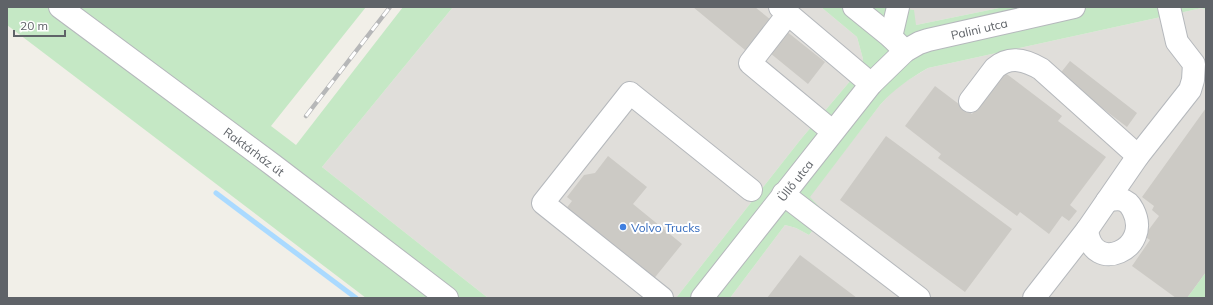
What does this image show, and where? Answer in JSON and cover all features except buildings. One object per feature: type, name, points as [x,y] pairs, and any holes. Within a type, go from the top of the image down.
[{"type":"street","name":"Raktárház út","points":[[60,7],[273,165],[447,298]]},
{"type":"street","points":[[854,7],[895,51]]},
{"type":"street","points":[[895,51],[898,7]]},
{"type":"street","name":"Palini utca","points":[[895,51],[928,40],[1074,7]]},
{"type":"street","points":[[1034,298],[1087,230],[1132,164],[1190,90],[1200,64],[1177,42],[1169,7]]},
{"type":"street","points":[[832,132],[750,63],[784,11],[871,84]]},
{"type":"street","name":"Üllő utca","points":[[702,298],[782,194],[871,84],[895,51]]},
{"type":"street","points":[[970,101],[999,64],[1016,60],[1028,62],[1041,69],[1132,164]]},
{"type":"street","points":[[662,298],[543,203],[630,93],[751,190]]},
{"type":"street","points":[[1087,230],[1089,239],[1094,248],[1107,254],[1119,253],[1129,245],[1137,231],[1137,218],[1126,193],[1132,164]]},
{"type":"street","points":[[782,194],[919,298]]},
{"type":"street","points":[[1107,201],[1118,198],[1123,199],[1131,206]]},
{"type":"shaded area","points":[[453,7],[821,7],[857,37],[863,59],[862,67],[801,139],[676,298],[488,298],[322,167]]},
{"type":"shaded area","points":[[886,7],[1004,7],[916,25]]},
{"type":"shaded area","points":[[1202,8],[1206,10],[1206,272],[1187,298],[730,298],[785,225],[796,228],[809,235],[826,214],[809,197],[880,105],[892,92],[905,82],[928,68]]},
{"type":"green space","points":[[7,7],[366,7],[271,126],[296,145],[403,7],[453,7],[322,167],[488,298],[366,298],[7,25]]},
{"type":"green space","points":[[821,7],[886,7],[914,10],[916,25],[1004,7],[1206,7],[1206,10],[1202,8],[928,68],[902,85],[880,105],[810,197],[826,214],[809,235],[796,228],[785,225],[730,298],[676,298],[801,139],[862,67],[863,59],[857,37]]},
{"type":"green space","points":[[1206,272],[1206,298],[1187,298]]},
{"type":"waterway","points":[[216,193],[356,298]]},
{"type":"railway","points":[[306,116],[390,7]]},
{"type":"place","name":"Volvo Trucks","points":[[623,227]]}]
